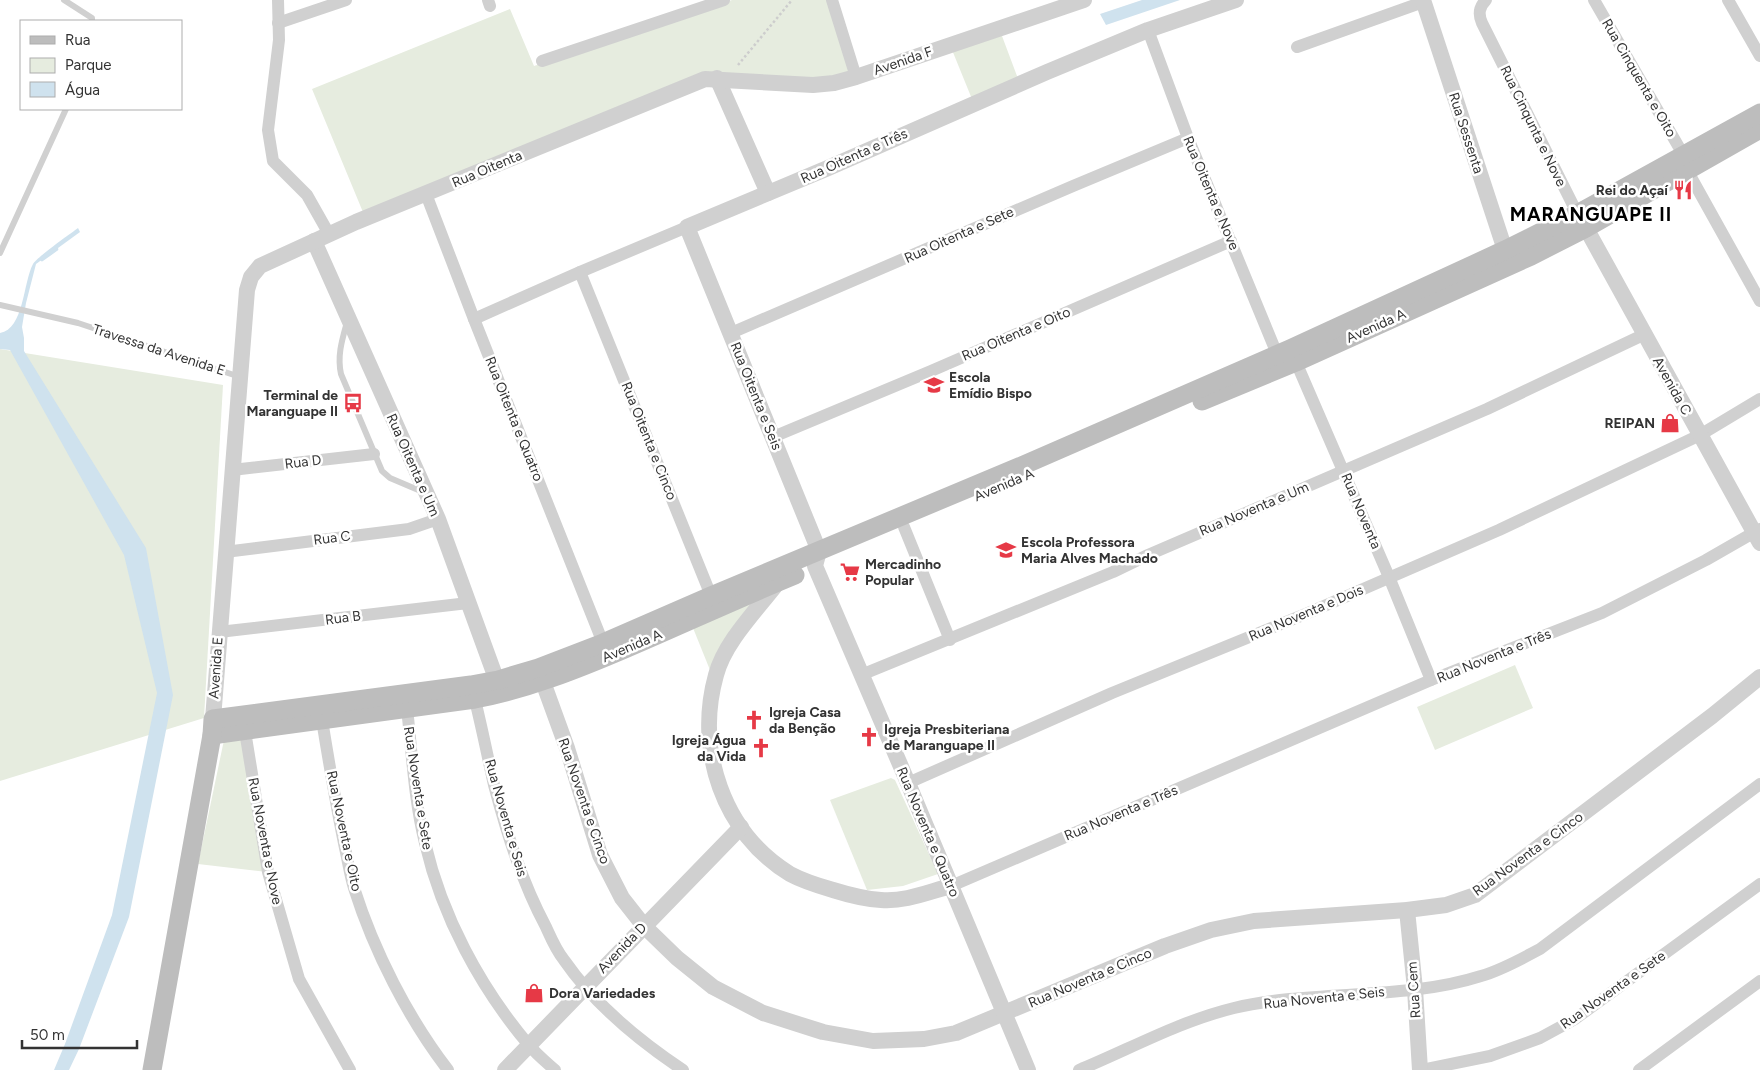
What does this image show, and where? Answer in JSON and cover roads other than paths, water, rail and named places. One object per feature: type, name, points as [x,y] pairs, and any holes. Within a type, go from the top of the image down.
[{"type":"main road","name":"Avenida A","points":[[500,687],[538,668],[602,643],[779,581],[817,559],[904,527],[1296,362],[1582,221],[1685,163],[1760,113]]},
{"type":"main road","name":"Avenida A","points":[[1685,163],[1760,129]]},
{"type":"main road","name":"Avenida A","points":[[213,727],[543,682],[609,656],[714,603],[817,559],[1026,464],[1277,354],[1509,257]]},
{"type":"main road","name":"Avenida A","points":[[244,723],[322,720],[407,708],[473,692]]},
{"type":"main road","name":"Avenida E","points":[[152,1070],[213,727]]},
{"type":"street","points":[[278,0],[278,47],[268,130],[273,161],[307,194],[321,237]]},
{"type":"street","points":[[278,23],[346,0]]},
{"type":"street","points":[[542,61],[724,0]]},
{"type":"street","points":[[832,0],[856,77]]},
{"type":"street","name":"Avenida F","points":[[722,79],[813,85],[834,83],[1084,0]]},
{"type":"street","name":"Rua Oitenta e Três","points":[[474,319],[1047,72],[1148,30],[1236,0]]},
{"type":"street","name":"Rua Cinqunta e Nove","points":[[1486,0],[1479,12],[1482,23],[1582,221]]},
{"type":"street","name":"Rua Cinquenta e Oito","points":[[1594,0],[1760,301]]},
{"type":"street","points":[[1728,0],[1760,56]]},
{"type":"street","points":[[1297,47],[1423,1]]},
{"type":"street","name":"Rua Sessenta","points":[[1423,1],[1509,257]]},
{"type":"street","name":"Rua Oitenta e Nove","points":[[1148,30],[1188,138],[1232,240],[1277,354]]},
{"type":"street","name":"Rua Oitenta","points":[[260,266],[321,237],[681,88],[705,79],[722,79]]},
{"type":"street","points":[[722,79],[768,193]]},
{"type":"street","name":"Rua Oitenta e Sete","points":[[731,333],[1188,138]]},
{"type":"street","name":"Rua Oitenta e Quatro","points":[[426,194],[602,643]]},
{"type":"street","name":"Avenida C","points":[[1582,221],[1700,436],[1758,535]]},
{"type":"street","name":"Rua Oitenta e Seis","points":[[686,227],[773,437],[817,559]]},
{"type":"street","name":"Rua Oitenta e Um","points":[[321,237],[348,316],[438,520],[500,687]]},
{"type":"street","name":"Rua Oitenta e Oito","points":[[773,437],[931,371],[1232,240]]},
{"type":"street","name":"Avenida E","points":[[213,727],[225,552],[247,290],[251,277],[260,266]]},
{"type":"street","name":"Rua Oitenta e Cinco","points":[[580,272],[714,603]]},
{"type":"street","name":"Rua Noventa e Um","points":[[861,675],[1113,572],[1343,470],[1487,409],[1644,335]]},
{"type":"street","points":[[1277,354],[1296,362]]},
{"type":"street","name":"Rua Noventa","points":[[1296,362],[1389,577],[1431,680]]},
{"type":"street","name":"Rua Noventa e Dois","points":[[908,783],[1112,694],[1308,613],[1499,530],[1700,436],[1760,399]]},
{"type":"street","name":"Rua D","points":[[232,470],[374,454]]},
{"type":"street","name":"Rua C","points":[[225,552],[410,528],[438,520]]},
{"type":"street","points":[[904,527],[950,640]]},
{"type":"street","name":"Rua Noventa e Três","points":[[779,581],[731,643],[722,658],[716,674],[709,721],[709,744],[716,777],[729,810],[753,843],[770,859],[792,874],[819,886],[858,898],[905,899],[951,886],[1431,680],[1602,612],[1758,535]]},
{"type":"street","name":"Rua Noventa e Quatro","points":[[817,559],[861,675],[1028,1070]]},
{"type":"street","name":"Rua B","points":[[219,632],[468,603]]},
{"type":"street","name":"Rua Noventa e Cinco","points":[[543,682],[600,855],[622,898],[644,926],[677,958],[713,987],[763,1013],[823,1032],[873,1041],[924,1039],[956,1032],[1166,946],[1212,930],[1254,921],[1407,910],[1446,905],[1475,895],[1712,716],[1760,677]]},
{"type":"street","name":"Rua Noventa e Seis","points":[[473,692],[494,785],[515,858],[536,908],[562,959],[585,987],[648,1047],[683,1070]]},
{"type":"street","name":"Rua Noventa e Sete","points":[[407,708],[416,790],[425,843],[438,886],[454,927],[478,973],[502,1010],[528,1045],[555,1070]]},
{"type":"street","name":"Rua Noventa e Oito","points":[[322,720],[340,825],[354,888],[370,932],[393,983],[438,1057],[448,1070]]},
{"type":"street","name":"Rua Noventa e Nove","points":[[244,723],[268,872],[299,979],[350,1070]]},
{"type":"street","name":"Rua Noventa e Seis","points":[[1079,1070],[1193,1021],[1234,1008],[1267,1002],[1415,989],[1481,976],[1510,965],[1540,949],[1760,784]]},
{"type":"street","name":"Avenida D","points":[[505,1070],[741,827]]},
{"type":"street","name":"Rua Noventa e Sete","points":[[1421,1070],[1490,1056],[1540,1038],[1575,1018],[1760,884]]},
{"type":"street","name":"Rua Cem","points":[[1407,910],[1421,1070]]},
{"type":"street","points":[[1639,1070],[1760,981]]},
{"type":"lane","points":[[64,0],[92,18],[92,20]]},
{"type":"lane","points":[[0,253],[66,110]]},
{"type":"lane","name":"Travessa da Avenida E","points":[[0,305],[78,323],[240,377]]},
{"type":"lane","points":[[348,316],[341,344],[339,363],[341,374],[374,454],[382,471],[390,478],[426,493]]},
{"type":"water","points":[[1142,0],[1180,0],[1106,25],[1100,14]]},
{"type":"water","points":[[78,228],[80,232],[36,264],[22,327],[24,351],[146,548],[173,695],[129,917],[79,1049],[69,1070],[54,1070],[112,915],[157,693],[124,555],[10,350],[0,349],[0,333],[8,330],[14,323],[22,304],[33,264]]},
{"type":"waterway","points":[[42,259],[56,249]]},
{"type":"place","name":"Rei do Açaí","points":[[1683,190]]},
{"type":"place","name":"Escola Emídio Bispo","points":[[934,385]]},
{"type":"place","name":"Terminal de Maranguape II","points":[[353,403]]},
{"type":"place","name":"REIPAN","points":[[1670,423]]},
{"type":"place","name":"Escola Professora Maria Alves Machado","points":[[1006,550]]},
{"type":"place","name":"Mercadinho Popular","points":[[850,572]]},
{"type":"place","name":"Igreja Casa da Benção","points":[[754,720]]},
{"type":"place","name":"Igreja Presbiteriana de Maranguape II","points":[[869,737]]},
{"type":"place","name":"Igreja Água da Vida","points":[[761,748]]},
{"type":"place","name":"Dora Variedades","points":[[534,993]]},
{"type":"district","name":"MARANGUAPE II","points":[[1591,214]]}]
